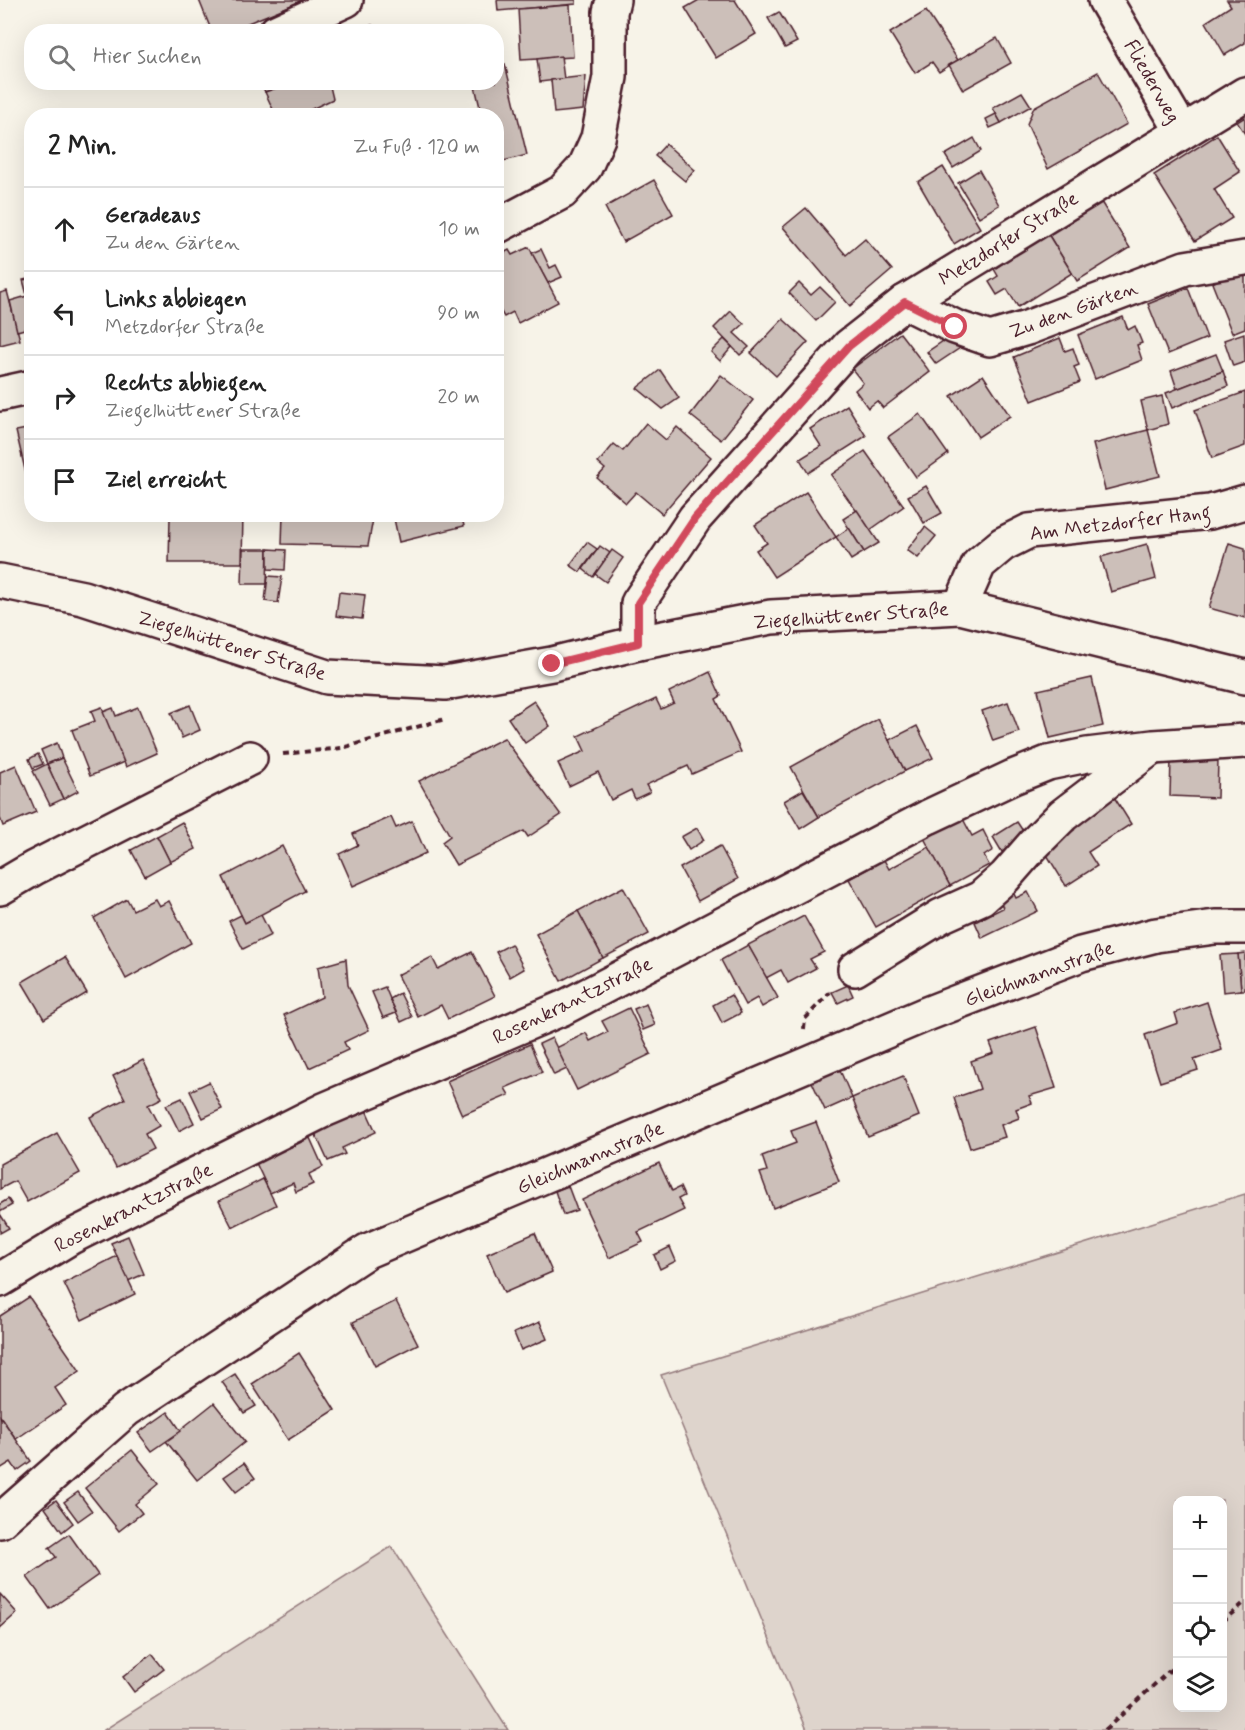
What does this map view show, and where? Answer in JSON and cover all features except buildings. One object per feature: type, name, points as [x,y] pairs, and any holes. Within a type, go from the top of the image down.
[{"type":"street","points":[[294,24],[346,0]]},
{"type":"street","points":[[504,223],[562,192],[585,167],[598,138],[609,77],[610,12],[613,0]]},
{"type":"street","name":"Fliederweg","points":[[1105,0],[1182,131]]},
{"type":"street","name":"Metzdorfer Straße","points":[[638,643],[638,603],[695,518],[849,346],[905,302],[1245,93]]},
{"type":"street","name":"Zu den Gärten","points":[[905,302],[955,327],[990,339],[1026,328],[1185,268],[1245,258]]},
{"type":"street","points":[[0,394],[24,389]]},
{"type":"street","name":"Am Metzdorfer Hang","points":[[960,607],[979,564],[1003,544],[1029,531],[1210,513],[1245,502]]},
{"type":"street","name":"Ziegelhüttener Straße","points":[[0,581],[83,598],[327,677],[445,683],[552,664],[638,643],[771,617],[960,607],[1245,677]]},
{"type":"street","name":"Rosenkrantzstraße","points":[[0,1281],[71,1237],[324,1110],[563,1008],[928,817],[1013,777],[1048,763],[1087,755],[1153,747],[1245,741]]},
{"type":"street","points":[[855,969],[941,916],[981,898],[1005,877],[1063,815],[1153,747]]},
{"type":"street","points":[[0,888],[34,868],[250,758]]},
{"type":"street","name":"Gleichmannstraße","points":[[0,1521],[126,1410],[367,1251],[924,1015],[1081,954],[1156,935],[1215,927],[1245,927]]},
{"type":"path","points":[[250,758],[342,748],[454,717]]},
{"type":"path","points":[[1227,1618],[1245,1602]]},
{"type":"path","points":[[1105,1730],[1173,1668]]},
{"type":"shaded area","points":[[1245,1194],[1245,1730],[807,1730],[661,1375]]},
{"type":"shaded area","points":[[391,1547],[508,1730],[104,1730]]},
{"type":"route","points":[[552,664],[638,643],[638,603],[695,518],[849,346],[905,302],[955,327]]}]
